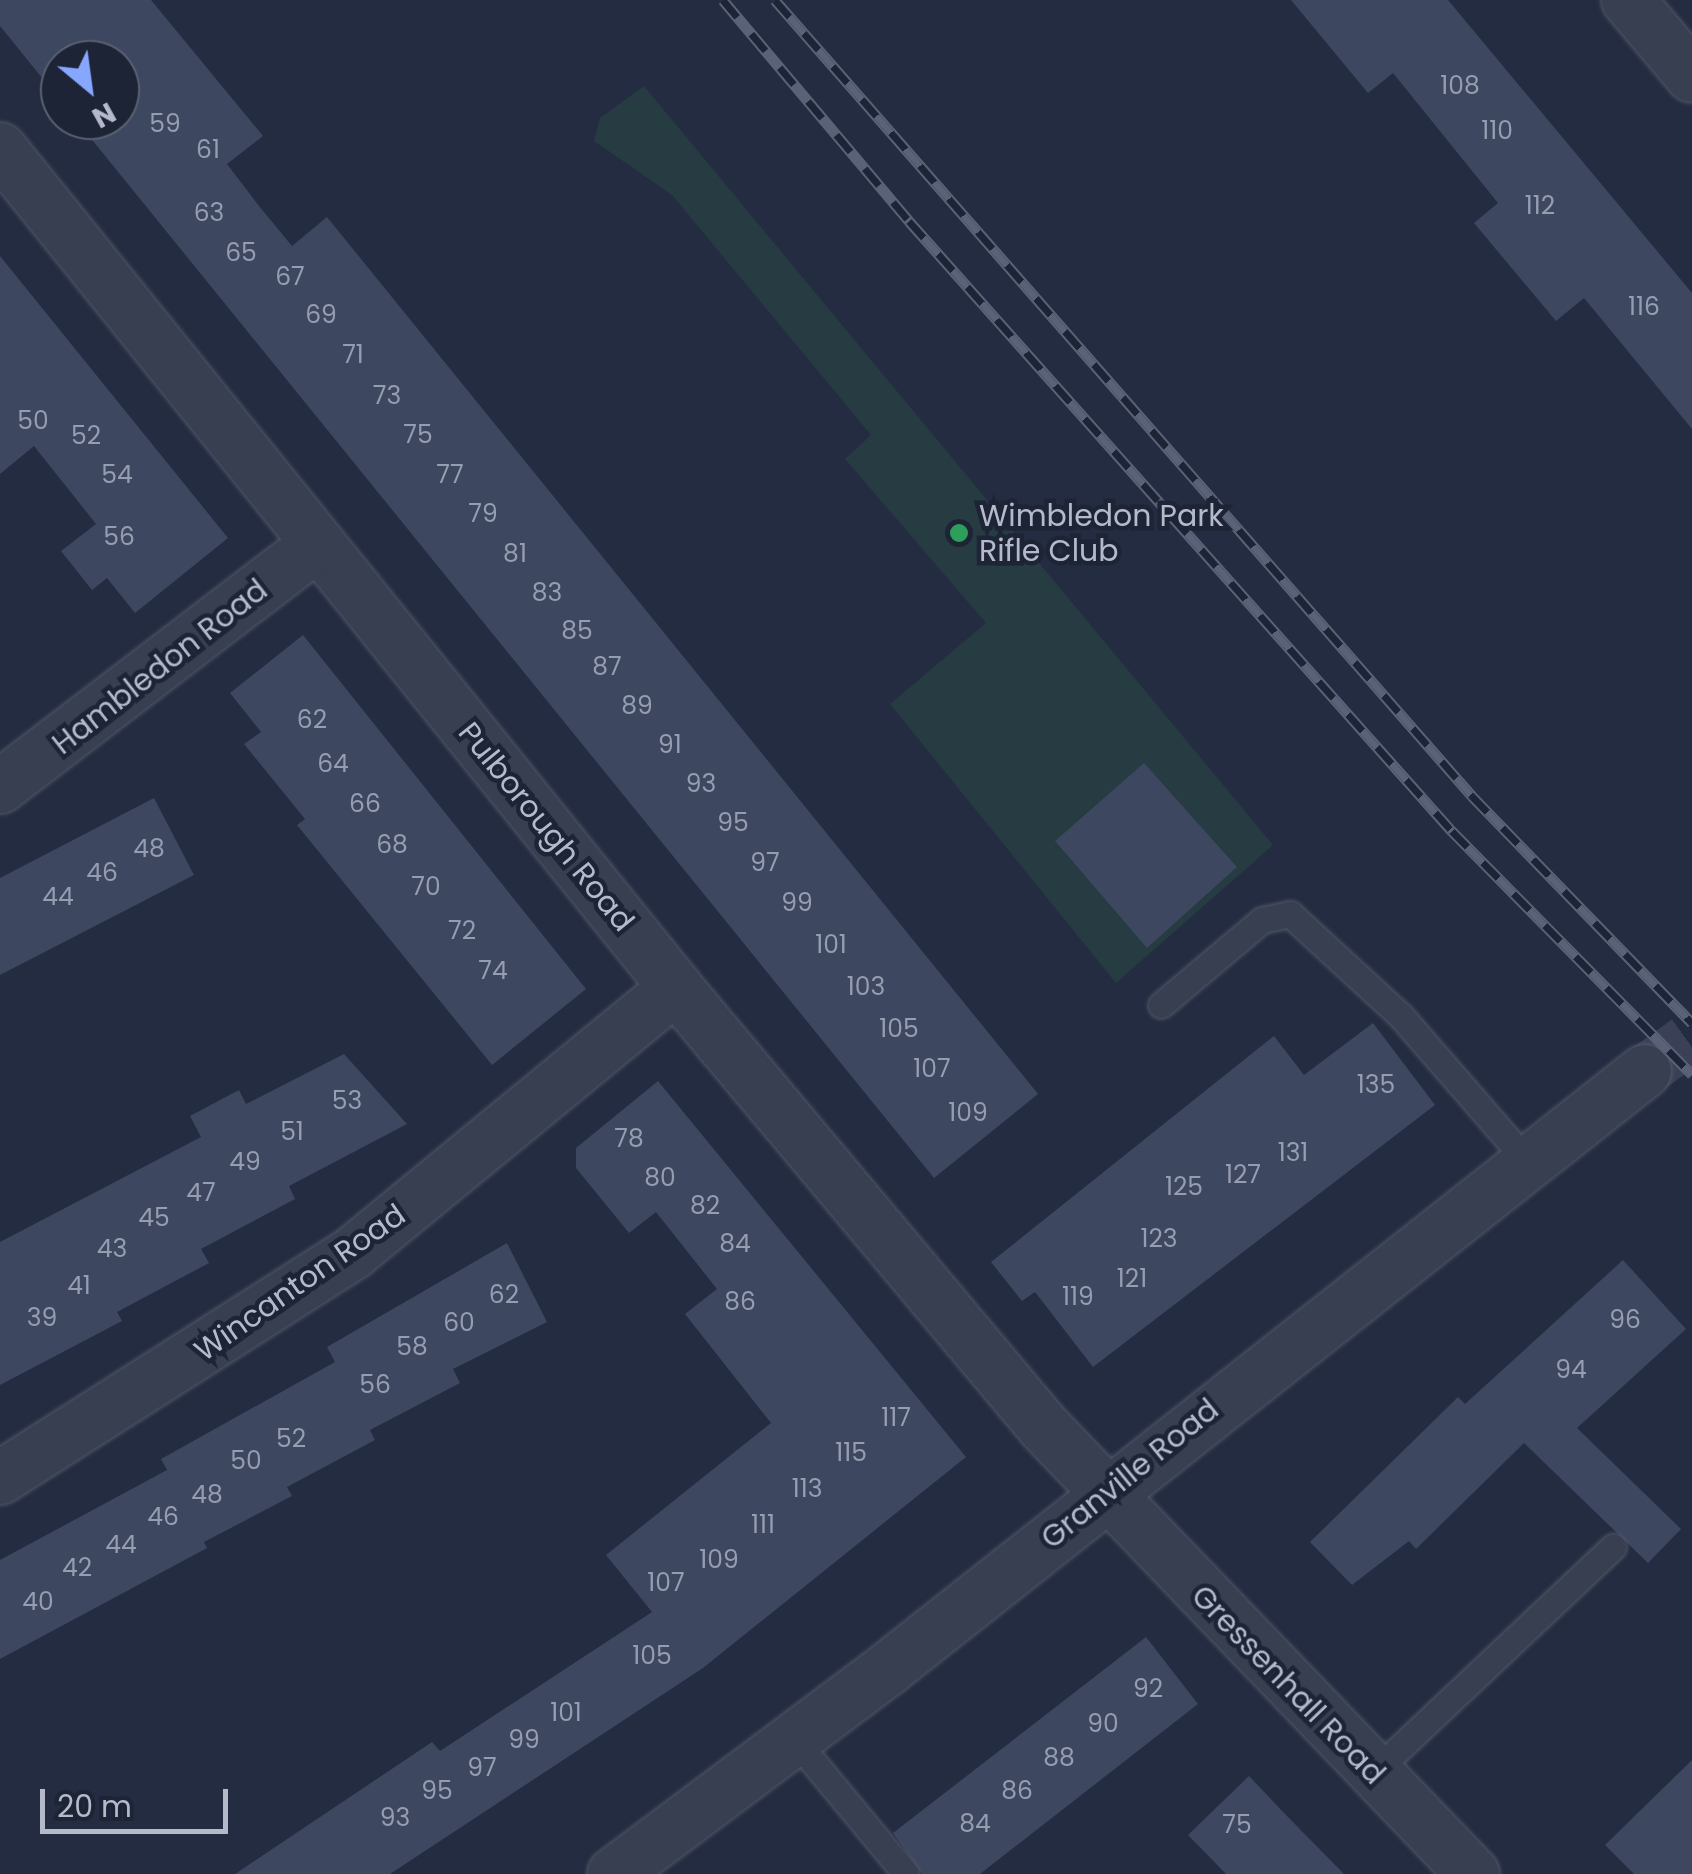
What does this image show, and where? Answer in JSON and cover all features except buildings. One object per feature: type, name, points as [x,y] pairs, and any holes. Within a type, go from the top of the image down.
[{"type":"street","points":[[1628,0],[1692,76]]},
{"type":"street","name":"Pulborough Road","points":[[0,149],[676,988],[1106,1494]]},
{"type":"street","name":"Hambledon Road","points":[[0,786],[318,544]]},
{"type":"street","name":"Wincanton Road","points":[[0,1478],[353,1252],[676,988]]},
{"type":"street","name":"Granville Road","points":[[614,1874],[796,1740],[1645,1072]]},
{"type":"street","name":"Gressenhall Road","points":[[1106,1494],[1473,1874]]},
{"type":"lane","points":[[1160,1005],[1262,920],[1290,914],[1400,1015],[1528,1162]]},
{"type":"lane","points":[[1373,1772],[1613,1547]]},
{"type":"lane","points":[[796,1740],[906,1874]]},
{"type":"shaded area","name":"Wimbledon Park Rifle Club","points":[[644,86],[1273,845],[1116,983],[890,704],[986,623],[845,459],[871,435],[672,195],[594,141],[600,118]]},
{"type":"tunnel","points":[[1645,1071],[1692,1037]]},
{"type":"railway","points":[[723,0],[909,221],[1452,831],[1692,1074]]},
{"type":"railway","points":[[775,0],[1472,796],[1692,1023]]},
{"type":"place","name":"Wimbledon Park Rifle Club","points":[[959,533]]}]
